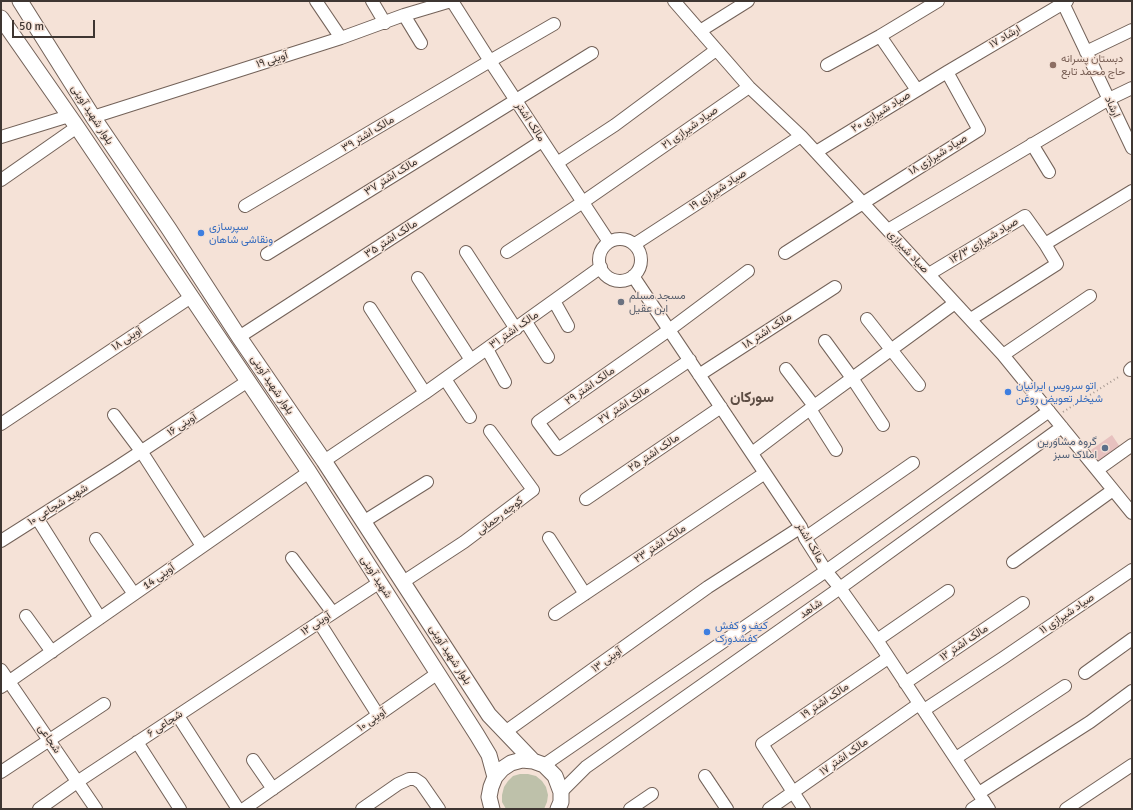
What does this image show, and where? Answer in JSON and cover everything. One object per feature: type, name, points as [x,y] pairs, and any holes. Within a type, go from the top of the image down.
[{"type":"main road","name":"بلوار شهید آوینی","points":[[20,1],[93,117],[169,229],[239,337],[324,461],[489,715],[538,763],[555,776],[561,792]]},
{"type":"main road","name":"بلوار شهید آوینی","points":[[1,18],[248,381]]},
{"type":"main road","name":"شهید آوینی","points":[[248,381],[380,582],[489,755],[495,777]]},
{"type":"main road","points":[[491,808],[491,787],[495,777],[502,769],[512,763],[522,760],[538,763]]},
{"type":"main road","points":[[558,809],[561,802],[561,792]]},
{"type":"street","points":[[316,1],[341,38]]},
{"type":"street","points":[[372,1],[385,22]]},
{"type":"street","name":"آوینی ۱۹","points":[[93,117],[341,38],[404,15],[452,1]]},
{"type":"street","name":"مالک اشتر","points":[[452,1],[609,242]]},
{"type":"street","name":"صیاد شیرازی","points":[[674,1],[749,87],[801,136],[971,319],[1003,355],[1113,490],[1129,505]]},
{"type":"street","points":[[700,31],[748,1]]},
{"type":"street","points":[[827,65],[880,36],[938,1]]},
{"type":"street","name":"ارشاد","points":[[1064,2],[1132,148]]},
{"type":"street","name":"ارشاد ۱۷","points":[[947,72],[1064,2]]},
{"type":"street","points":[[404,15],[421,43]]},
{"type":"street","name":"مالک اشتر ۳۹","points":[[246,206],[554,24]]},
{"type":"street","points":[[1086,52],[1132,30]]},
{"type":"street","points":[[880,36],[917,90]]},
{"type":"street","points":[[557,163],[615,125],[716,50]]},
{"type":"street","name":"مالک اشتر ۳۷","points":[[267,254],[592,53]]},
{"type":"street","name":"صیاد شیرازی ۲۰","points":[[816,152],[947,72]]},
{"type":"street","name":"صیاد شیرازی ۱۸","points":[[863,203],[979,130],[947,72]]},
{"type":"street","name":"صیاد شیرازی ۲۱","points":[[507,252],[583,202],[749,87]]},
{"type":"street","points":[[888,230],[1109,99],[1132,88]]},
{"type":"street","points":[[1,137],[73,122]]},
{"type":"street","points":[[1,180],[73,122]]},
{"type":"street","name":"صیاد شیرازی ۱۹","points":[[635,244],[801,136]]},
{"type":"street","name":"مالک اشتر ۳۵","points":[[239,337],[542,141]]},
{"type":"street","points":[[1032,144],[1049,172]]},
{"type":"street","points":[[1046,244],[1132,191]]},
{"type":"street","points":[[785,253],[863,203]]},
{"type":"street","name":"صیاد شیرازی ۱۴/۳","points":[[929,274],[1026,216],[1046,244],[1057,264],[971,319]]},
{"type":"street","points":[[616,239],[622,239],[635,244],[639,250],[641,264],[633,276],[622,280],[615,280],[605,273],[601,268],[600,256],[605,246],[609,242],[616,239]]},
{"type":"street","points":[[466,252],[521,325],[548,357]]},
{"type":"street","name":"مالک اشتر ۳۱","points":[[324,461],[445,379],[601,268]]},
{"type":"street","points":[[669,330],[748,271]]},
{"type":"street","name":"مالک اشتر","points":[[633,276],[752,453],[826,571],[877,640],[984,801]]},
{"type":"street","points":[[418,278],[471,360]]},
{"type":"street","name":"مالک اشتر ۱۸","points":[[699,375],[835,287]]},
{"type":"street","points":[[1003,355],[1090,296]]},
{"type":"street","name":"۱۸ آوینی","points":[[1,424],[191,297]]},
{"type":"street","points":[[554,301],[568,326]]},
{"type":"street","points":[[752,453],[812,407],[956,303]]},
{"type":"street","points":[[370,308],[426,392]]},
{"type":"street","points":[[867,318],[919,386]]},
{"type":"street","name":"مالک اشتر ۲۹","points":[[558,450],[538,422],[669,330]]},
{"type":"street","points":[[825,341],[883,425]]},
{"type":"street","points":[[487,349],[505,382]]},
{"type":"street","name":"مالک اشتر ۲۷","points":[[558,450],[690,360]]},
{"type":"street","points":[[786,369],[812,407],[836,450]]},
{"type":"street","points":[[445,379],[470,417]]},
{"type":"street","name":"۱۶ آوینی","points":[[116,468],[248,381]]},
{"type":"street","name":"مالک اشتر ۲۵","points":[[586,499],[721,407]]},
{"type":"street","name":"شاهد","points":[[538,763],[826,571],[1051,414]]},
{"type":"street","points":[[114,415],[141,451],[202,546]]},
{"type":"street","name":"شاهد","points":[[561,792],[586,767],[840,588],[1062,427]]},
{"type":"street","name":"کوچه رحمانی","points":[[403,582],[464,542],[533,490],[490,431]]},
{"type":"street","points":[[1097,470],[1132,445]]},
{"type":"street","name":"آوینی ۱۳","points":[[505,732],[708,587],[803,533],[913,463]]},
{"type":"street","name":"شهید شجاعی ۱۰","points":[[1,541],[116,468]]},
{"type":"street","name":"آوینی 14","points":[[5,684],[309,472]]},
{"type":"street","name":"مالک اشتر ۲۳","points":[[555,614],[765,474]]},
{"type":"street","points":[[363,522],[427,482]]},
{"type":"street","points":[[1013,562],[1113,490]]},
{"type":"street","points":[[37,518],[100,618]]},
{"type":"street","points":[[549,538],[585,594]]},
{"type":"street","points":[[96,540],[134,594]]},
{"type":"street","points":[[292,558],[333,613]]},
{"type":"street","name":"صیاد شیرازی ۱۱","points":[[921,707],[1002,658],[1132,570]]},
{"type":"street","name":"۱۲ آوینی","points":[[252,666],[380,582]]},
{"type":"street","points":[[877,640],[948,591]]},
{"type":"street","name":"مالک اشتر ۱۲","points":[[905,683],[1023,603]]},
{"type":"street","points":[[26,616],[52,652]]},
{"type":"street","points":[[320,622],[378,715]]},
{"type":"street","points":[[1085,673],[1132,639]]},
{"type":"street","name":"مالک اشتر ۱۹","points":[[794,792],[762,744],[888,658]]},
{"type":"street","name":"شجاعی ۶","points":[[39,809],[77,782],[252,666]]},
{"type":"street","name":"شجاعی","points":[[1,670],[5,684],[49,740],[96,809]]},
{"type":"street","name":"۱۰ آوینی","points":[[244,809],[438,674]]},
{"type":"street","points":[[956,758],[1065,686]]},
{"type":"street","points":[[972,809],[1132,691]]},
{"type":"street","points":[[1,772],[104,704]]},
{"type":"street","name":"مالک اشتر ۱۷","points":[[769,809],[921,707]]},
{"type":"street","points":[[178,716],[238,809]]},
{"type":"street","points":[[137,742],[180,809]]},
{"type":"street","points":[[253,760],[273,788]]},
{"type":"street","points":[[1066,809],[1132,765]]},
{"type":"street","points":[[705,776],[727,809]]},
{"type":"street","points":[[362,809],[398,784],[409,779],[415,779],[422,783],[439,809]]},
{"type":"street","points":[[794,792],[804,809]]},
{"type":"street","points":[[630,809],[652,794]]},
{"type":"path","points":[[1051,414],[1131,369]]},
{"type":"green space","points":[[520,774],[536,776],[542,781],[546,787],[548,795],[544,809],[506,809],[502,802],[504,787],[513,776]]},
{"type":"building","name":"گروه مشاورین املاک سبز","points":[[1112,435],[1120,447],[1099,461],[1091,450]]},
{"type":"place","name":"دبستان پسرانه حاج محمد تابع","points":[[1053,65]]},
{"type":"place","name":"سپرسازی و‌نقاشی شاهان","points":[[201,233]]},
{"type":"place","name":"مسجد مسلم ابن عقیل","points":[[621,302]]},
{"type":"place","name":"اتو سرویس ایرانیان شیخلر تعویض روغن","points":[[1008,392]]},
{"type":"place","name":"گروه مشاورین املاک سبز","points":[[1105,448]]},
{"type":"place","name":"کیف و کفش کفشدوزک","points":[[707,632]]},
{"type":"district","name":"سورکان","points":[[752,398]]}]
